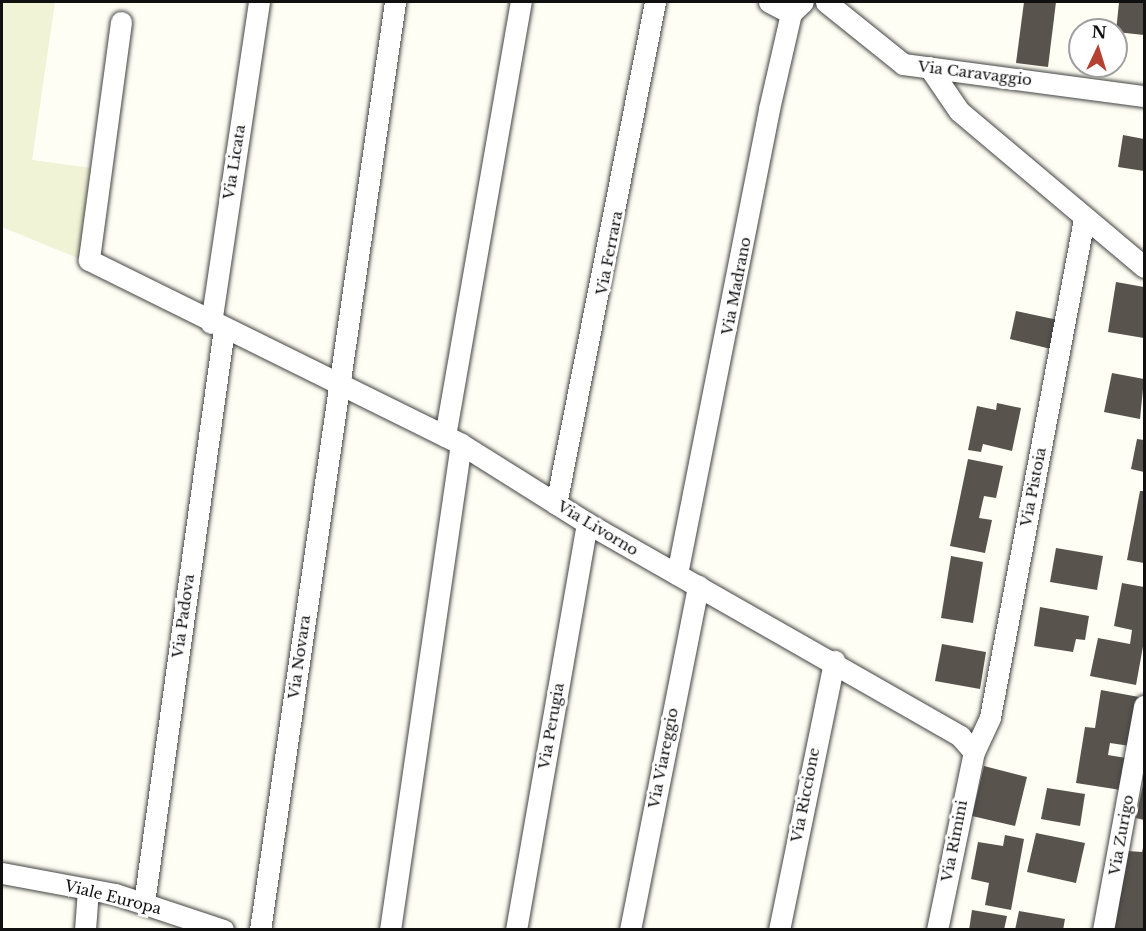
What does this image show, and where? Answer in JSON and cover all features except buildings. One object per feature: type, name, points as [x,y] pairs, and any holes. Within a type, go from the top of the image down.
[{"type":"street","name":"Via Licata","points":[[218,326],[259,2]]},
{"type":"street","name":"Via Novara","points":[[260,930],[395,2]]},
{"type":"street","points":[[390,930],[453,440],[521,2]]},
{"type":"street","name":"Via Ferrara","points":[[556,504],[655,2]]},
{"type":"street","points":[[768,2],[797,7]]},
{"type":"street","name":"Via Caravaggio","points":[[826,2],[903,64],[1144,96]]},
{"type":"street","name":"Via Madrano","points":[[677,574],[797,7]]},
{"type":"street","name":"Via Livorno","points":[[121,22],[89,260],[218,326],[453,440],[587,523],[834,661],[960,736],[974,752]]},
{"type":"street","points":[[929,67],[958,111],[1144,267]]},
{"type":"street","name":"Via Pistoia","points":[[974,752],[990,717],[1084,219]]},
{"type":"street","name":"Via Padova","points":[[144,903],[218,326]]},
{"type":"street","name":"Via Perugia","points":[[516,930],[587,523]]},
{"type":"street","name":"Via Viareggio","points":[[630,930],[698,586]]},
{"type":"street","name":"Via Riccione","points":[[779,930],[834,661]]},
{"type":"street","name":"Via Zurigo","points":[[1103,930],[1144,706]]},
{"type":"street","name":"Via Rimini","points":[[937,930],[974,752]]},
{"type":"street","name":"Viale Europa","points":[[2,873],[88,889],[144,903],[223,930]]},
{"type":"street","points":[[85,930],[88,889]]},
{"type":"green space","points":[[2,2],[55,2],[32,160],[91,168],[80,259],[2,227]]}]
